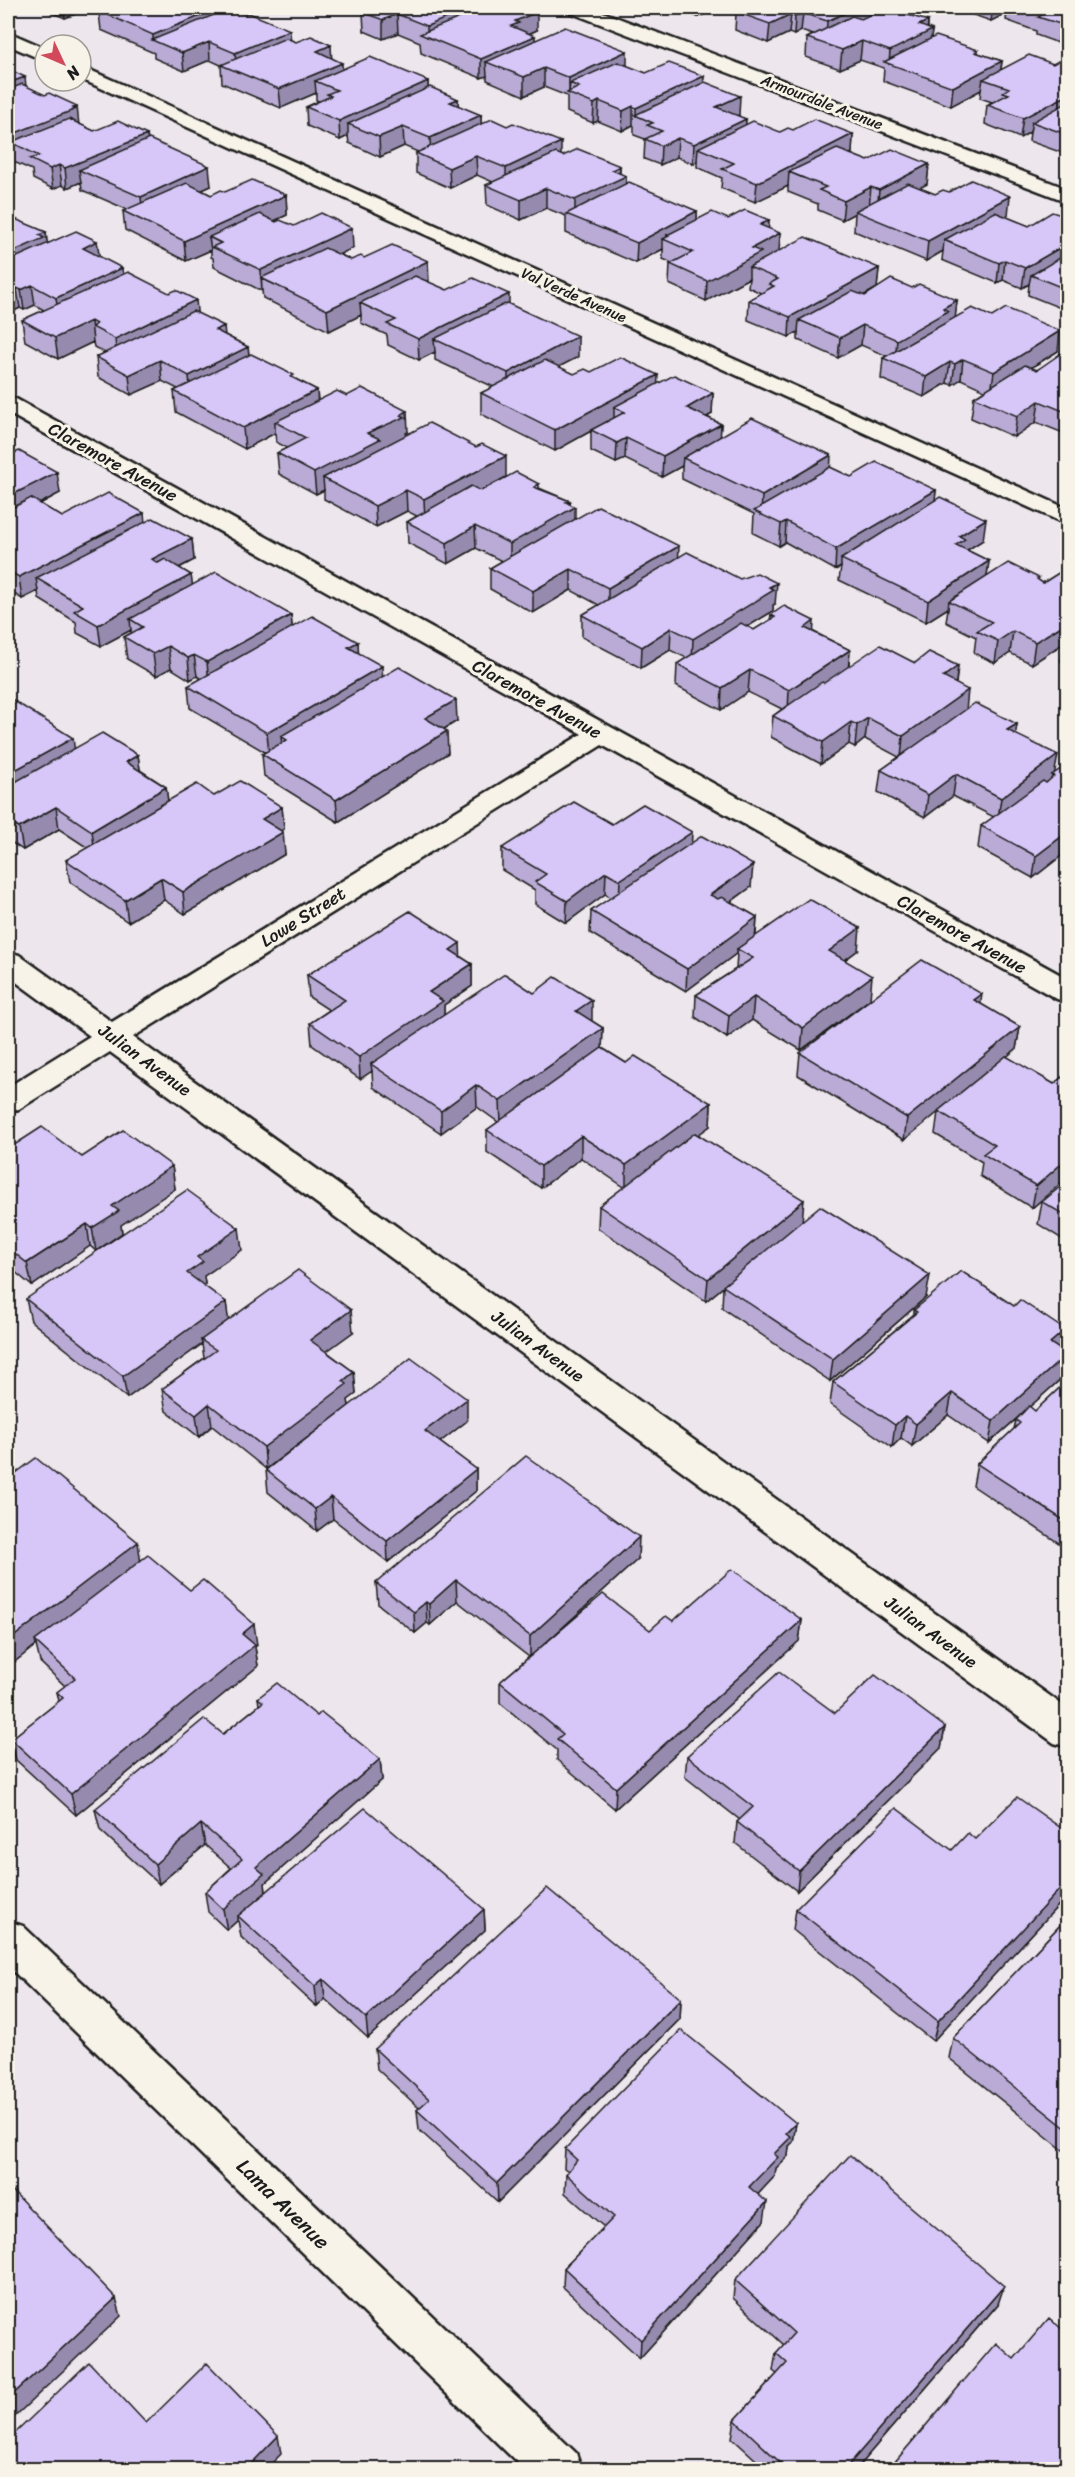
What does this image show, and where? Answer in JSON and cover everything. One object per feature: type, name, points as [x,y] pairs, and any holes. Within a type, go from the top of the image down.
[{"type":"street","name":"Armourdale Avenue","points":[[576,8],[1068,196]]},
{"type":"street","points":[[8,38],[33,49]]},
{"type":"street","name":"Val Verde Avenue","points":[[93,77],[1066,516]]},
{"type":"street","name":"Claremore Avenue","points":[[8,404],[1068,992]]},
{"type":"street","name":"Lowe Street","points":[[8,1101],[600,734]]},
{"type":"street","name":"Julian Avenue","points":[[8,962],[1068,1731]]},
{"type":"street","name":"Lama Avenue","points":[[8,1938],[559,2469]]},
{"type":"building","points":[[109,8],[217,9],[153,35],[99,11]]},
{"type":"building","points":[[231,8],[290,30],[235,53],[209,42],[182,53],[152,40]]},
{"type":"building","points":[[375,8],[471,8],[427,26],[397,14],[383,20],[363,12]]},
{"type":"building","points":[[484,8],[527,8],[537,12],[515,21],[519,23],[511,26],[535,36],[481,59],[420,34]]},
{"type":"building","points":[[745,8],[856,8],[827,21],[803,13],[795,16],[791,14],[770,24],[736,12]]},
{"type":"building","points":[[885,8],[928,21],[919,25],[932,30],[890,51],[862,41],[842,50],[807,38],[852,16],[861,19]]},
{"type":"building","points":[[1026,8],[1068,8],[1068,21],[1060,24],[1038,17],[1044,14]]},
{"type":"building","points":[[565,27],[627,51],[569,78],[544,68],[524,77],[486,62]]},
{"type":"building","points":[[311,36],[331,45],[317,51],[342,63],[279,89],[221,65],[286,38],[296,42]]},
{"type":"building","points":[[936,36],[1002,61],[953,87],[884,62]]},
{"type":"building","points":[[1029,55],[1053,64],[1062,59],[1068,61],[1068,95],[1023,118],[987,105],[1009,94],[1003,92],[1009,88],[983,79]]},
{"type":"building","points":[[370,57],[428,81],[339,121],[306,107],[331,96],[327,94],[337,90],[315,81]]},
{"type":"building","points":[[618,62],[646,73],[669,63],[704,76],[636,108],[633,106],[623,111],[599,101],[594,104],[567,93],[579,87],[570,83]]},
{"type":"building","points":[[8,69],[25,77],[8,83]]},
{"type":"building","points":[[705,82],[740,96],[716,107],[746,119],[694,144],[678,138],[661,146],[645,139],[662,131],[647,125],[653,123],[635,115]]},
{"type":"building","points":[[22,84],[33,89],[33,93],[45,95],[49,93],[77,106],[73,108],[76,109],[13,134],[8,132],[8,90]]},
{"type":"building","points":[[430,87],[458,99],[450,102],[481,115],[430,138],[403,127],[379,137],[348,124]]},
{"type":"building","points":[[1068,102],[1068,135],[1032,122]]},
{"type":"building","points":[[69,119],[94,131],[118,121],[147,135],[65,168],[59,165],[50,169],[30,159],[39,156],[11,142]]},
{"type":"building","points":[[492,119],[507,126],[513,123],[561,142],[506,168],[476,156],[449,168],[416,153]]},
{"type":"building","points":[[814,119],[853,134],[757,183],[722,169],[734,163],[698,148],[753,121],[780,132],[788,128],[793,130]]},
{"type":"building","points":[[149,139],[209,166],[141,197],[79,170]]},
{"type":"building","points":[[578,149],[620,166],[612,170],[626,176],[575,200],[546,188],[521,200],[486,185],[556,153],[563,156]]},
{"type":"building","points":[[837,149],[868,161],[892,149],[929,164],[879,190],[871,187],[844,201],[819,190],[826,187],[789,172]]},
{"type":"building","points":[[252,180],[286,195],[184,241],[123,211],[187,183],[211,195],[221,190],[225,192]]},
{"type":"building","points":[[971,180],[1010,196],[928,241],[855,211],[908,183],[935,194],[943,190],[949,192]]},
{"type":"building","points":[[629,182],[697,211],[637,243],[566,214]]},
{"type":"building","points":[[745,210],[769,220],[760,225],[780,233],[752,248],[761,252],[707,281],[670,264],[693,252],[663,239],[669,236],[667,235],[712,212],[728,219]]},
{"type":"building","points":[[995,212],[1029,226],[1052,212],[1068,217],[1068,243],[1025,268],[1005,260],[999,263],[944,240]]},
{"type":"building","points":[[321,213],[352,228],[261,270],[212,247],[221,243],[209,237],[260,214],[276,222],[280,220],[294,226]]},
{"type":"building","points":[[8,216],[46,232],[39,235],[44,238],[8,254]]},
{"type":"building","points":[[76,231],[97,241],[83,248],[122,268],[56,298],[32,285],[8,292],[8,261]]},
{"type":"building","points":[[805,237],[879,268],[790,317],[749,300],[774,286],[769,284],[778,279],[749,267]]},
{"type":"building","points":[[392,245],[428,261],[327,310],[261,278],[325,248],[351,260],[361,256],[364,258]]},
{"type":"building","points":[[1068,253],[1068,290],[1031,275]]},
{"type":"building","points":[[128,272],[169,293],[176,290],[196,300],[115,339],[92,327],[96,324],[91,321],[55,338],[22,320]]},
{"type":"building","points":[[415,276],[447,290],[473,278],[509,294],[418,339],[387,324],[396,320],[360,303]]},
{"type":"building","points":[[891,279],[912,288],[919,284],[957,300],[943,308],[948,311],[897,340],[863,325],[840,338],[799,320],[852,291],[865,296]]},
{"type":"building","points":[[507,303],[578,336],[508,373],[434,339]]},
{"type":"building","points":[[972,308],[992,317],[1006,308],[1060,331],[994,372],[963,359],[955,364],[950,362],[926,377],[883,358]]},
{"type":"building","points":[[193,311],[224,326],[215,330],[248,347],[189,376],[160,360],[129,375],[96,357]]},
{"type":"building","points":[[1063,352],[1068,352],[1068,413],[1039,401],[1017,416],[974,397],[1025,365],[1037,370]]},
{"type":"building","points":[[251,354],[294,375],[291,377],[317,390],[243,428],[174,391]]},
{"type":"building","points":[[620,357],[658,375],[555,430],[481,393],[545,360],[574,374],[585,369],[591,372]]},
{"type":"building","points":[[674,375],[713,393],[687,408],[721,424],[663,456],[626,438],[617,443],[591,430],[625,412],[614,407]]},
{"type":"building","points":[[362,388],[407,411],[401,415],[405,417],[367,433],[380,439],[314,473],[277,453],[306,438],[275,422],[337,391],[347,396]]},
{"type":"building","points":[[752,418],[831,455],[762,496],[683,458]]},
{"type":"building","points":[[429,423],[476,447],[482,444],[506,456],[424,499],[406,490],[375,506],[323,478]]},
{"type":"building","points":[[19,451],[57,472],[8,497],[8,454]]},
{"type":"building","points":[[876,462],[936,490],[836,549],[786,521],[781,524],[754,511],[830,467],[851,477]]},
{"type":"building","points":[[516,472],[539,484],[534,487],[570,501],[566,502],[575,507],[510,544],[475,526],[447,543],[407,522],[471,486],[481,491]]},
{"type":"building","points":[[108,493],[144,513],[19,577],[8,571],[8,510],[31,498],[62,517]]},
{"type":"building","points":[[940,497],[986,519],[959,536],[965,539],[956,545],[989,561],[928,601],[841,559]]},
{"type":"building","points":[[598,506],[679,546],[608,588],[571,569],[533,591],[490,568]]},
{"type":"building","points":[[153,518],[192,539],[152,559],[158,563],[165,559],[191,575],[98,625],[74,611],[83,606],[36,578]]},
{"type":"building","points":[[687,552],[740,579],[757,573],[777,583],[769,587],[774,590],[693,639],[671,628],[642,647],[582,615]]},
{"type":"building","points":[[1008,563],[1039,578],[1037,579],[1043,583],[1068,567],[1068,622],[1035,642],[1013,631],[998,641],[977,631],[992,622],[949,601]]},
{"type":"building","points":[[216,572],[291,615],[207,662],[194,655],[188,658],[168,646],[153,654],[124,637],[143,627],[130,619]]},
{"type":"building","points":[[784,606],[814,621],[805,628],[850,650],[789,690],[750,670],[722,688],[677,664],[741,623],[754,630],[775,617],[771,615]]},
{"type":"building","points":[[312,616],[358,642],[348,647],[382,666],[267,733],[188,686]]},
{"type":"building","points":[[880,645],[915,663],[929,652],[958,666],[943,677],[968,690],[903,736],[868,718],[857,725],[851,722],[823,742],[773,716],[822,682],[824,683]]},
{"type":"building","points":[[399,667],[456,700],[425,718],[447,731],[336,800],[262,754],[287,740],[281,736]]},
{"type":"building","points":[[8,697],[73,738],[8,774]]},
{"type":"building","points":[[975,703],[1017,724],[1007,730],[1058,755],[1001,798],[956,774],[928,795],[881,770]]},
{"type":"building","points":[[102,733],[138,755],[126,762],[166,787],[92,831],[56,807],[19,828],[8,820],[8,786]]},
{"type":"building","points":[[1068,764],[1068,836],[1065,834],[1036,856],[981,826],[1043,781],[1046,783],[1054,776],[1052,775]]},
{"type":"building","points":[[240,781],[282,807],[262,819],[283,832],[183,892],[161,878],[125,900],[66,860],[197,784],[214,796]]},
{"type":"building","points":[[574,802],[612,824],[643,804],[692,832],[620,880],[606,872],[567,901],[535,882],[546,874],[502,848]]},
{"type":"building","points":[[702,836],[753,865],[710,895],[718,899],[722,897],[757,917],[687,969],[591,911]]},
{"type":"building","points":[[809,899],[860,928],[829,951],[872,976],[803,1028],[754,997],[729,1015],[696,995],[753,958],[737,949]]},
{"type":"building","points":[[410,911],[460,943],[450,950],[472,964],[429,992],[443,1001],[359,1057],[310,1023],[345,1000],[307,975]]},
{"type":"building","points":[[922,960],[982,994],[974,1000],[1020,1027],[907,1118],[800,1053]]},
{"type":"building","points":[[505,974],[534,993],[555,977],[592,1000],[576,1011],[603,1028],[500,1101],[476,1085],[441,1111],[371,1064]]},
{"type":"building","points":[[602,1048],[626,1063],[635,1056],[711,1103],[626,1165],[581,1136],[541,1166],[487,1130]]},
{"type":"building","points":[[1006,1056],[1054,1084],[1068,1072],[1068,1158],[1036,1186],[983,1154],[995,1145],[938,1111]]},
{"type":"building","points":[[42,1127],[82,1157],[123,1130],[172,1166],[112,1206],[119,1211],[92,1228],[87,1224],[27,1263],[8,1248],[8,1235],[11,1233],[8,1231],[8,1149]]},
{"type":"building","points":[[695,1133],[804,1200],[708,1279],[599,1206]]},
{"type":"building","points":[[1068,1180],[1068,1217],[1042,1202]]},
{"type":"building","points":[[187,1190],[239,1228],[197,1257],[203,1262],[187,1273],[226,1302],[123,1376],[26,1299]]},
{"type":"building","points":[[820,1206],[930,1275],[833,1359],[723,1286]]},
{"type":"building","points":[[298,1270],[351,1310],[310,1340],[354,1372],[343,1381],[347,1384],[264,1447],[209,1404],[196,1415],[162,1389],[216,1350],[201,1340]]},
{"type":"building","points":[[961,1271],[1014,1306],[1020,1300],[1065,1330],[1050,1343],[1067,1354],[993,1421],[952,1393],[916,1424],[905,1416],[895,1425],[833,1382],[917,1312],[914,1310]]},
{"type":"building","points":[[411,1358],[467,1399],[425,1431],[476,1469],[387,1541],[331,1497],[315,1509],[266,1470]]},
{"type":"building","points":[[1068,1380],[1068,1523],[977,1464],[1020,1423],[1016,1420],[1029,1406],[1035,1411]]},
{"type":"building","points":[[526,1456],[639,1537],[530,1636],[456,1580],[429,1604],[426,1602],[414,1612],[376,1583]]},
{"type":"building","points":[[36,1458],[138,1542],[8,1641],[8,1479]]},
{"type":"building","points":[[148,1555],[190,1590],[203,1580],[254,1624],[242,1634],[255,1645],[71,1794],[11,1739],[63,1698],[57,1692],[75,1678],[35,1641]]},
{"type":"building","points":[[732,1569],[802,1620],[616,1788],[557,1739],[563,1734],[500,1682],[603,1594],[650,1630],[666,1616],[673,1621]]},
{"type":"building","points":[[779,1672],[835,1713],[875,1675],[945,1727],[799,1871],[737,1822],[753,1807],[687,1756]]},
{"type":"building","points":[[277,1683],[317,1716],[321,1712],[380,1759],[256,1867],[264,1874],[223,1909],[205,1892],[242,1859],[201,1824],[155,1864],[95,1809],[204,1719],[223,1734],[263,1702],[258,1698]]},
{"type":"building","points":[[1017,1797],[1068,1833],[1068,1880],[938,2021],[796,1909],[896,1808],[952,1850],[968,1833],[975,1839]]},
{"type":"building","points":[[365,1808],[484,1909],[366,2018],[323,1979],[315,1986],[238,1916]]},
{"type":"building","points":[[547,1888],[681,1999],[497,2183],[417,2110],[429,2099],[375,2049]]},
{"type":"building","points":[[1068,1917],[1068,2130],[953,2038]]},
{"type":"building","points":[[681,2030],[796,2123],[786,2133],[791,2137],[774,2154],[778,2157],[749,2187],[767,2202],[641,2340],[564,2268],[614,2217],[566,2174],[577,2160],[565,2149]]},
{"type":"building","points":[[850,2155],[1004,2286],[845,2469],[787,2469],[735,2420],[787,2363],[776,2353],[794,2333],[735,2280]]},
{"type":"building","points":[[8,2186],[116,2298],[8,2399]]},
{"type":"building","points":[[1049,2318],[1068,2334],[1068,2469],[902,2469],[894,2463],[996,2343],[1014,2359]]},
{"type":"building","points":[[89,2362],[146,2423],[207,2363],[278,2436],[246,2469],[8,2469],[8,2440]]}]
